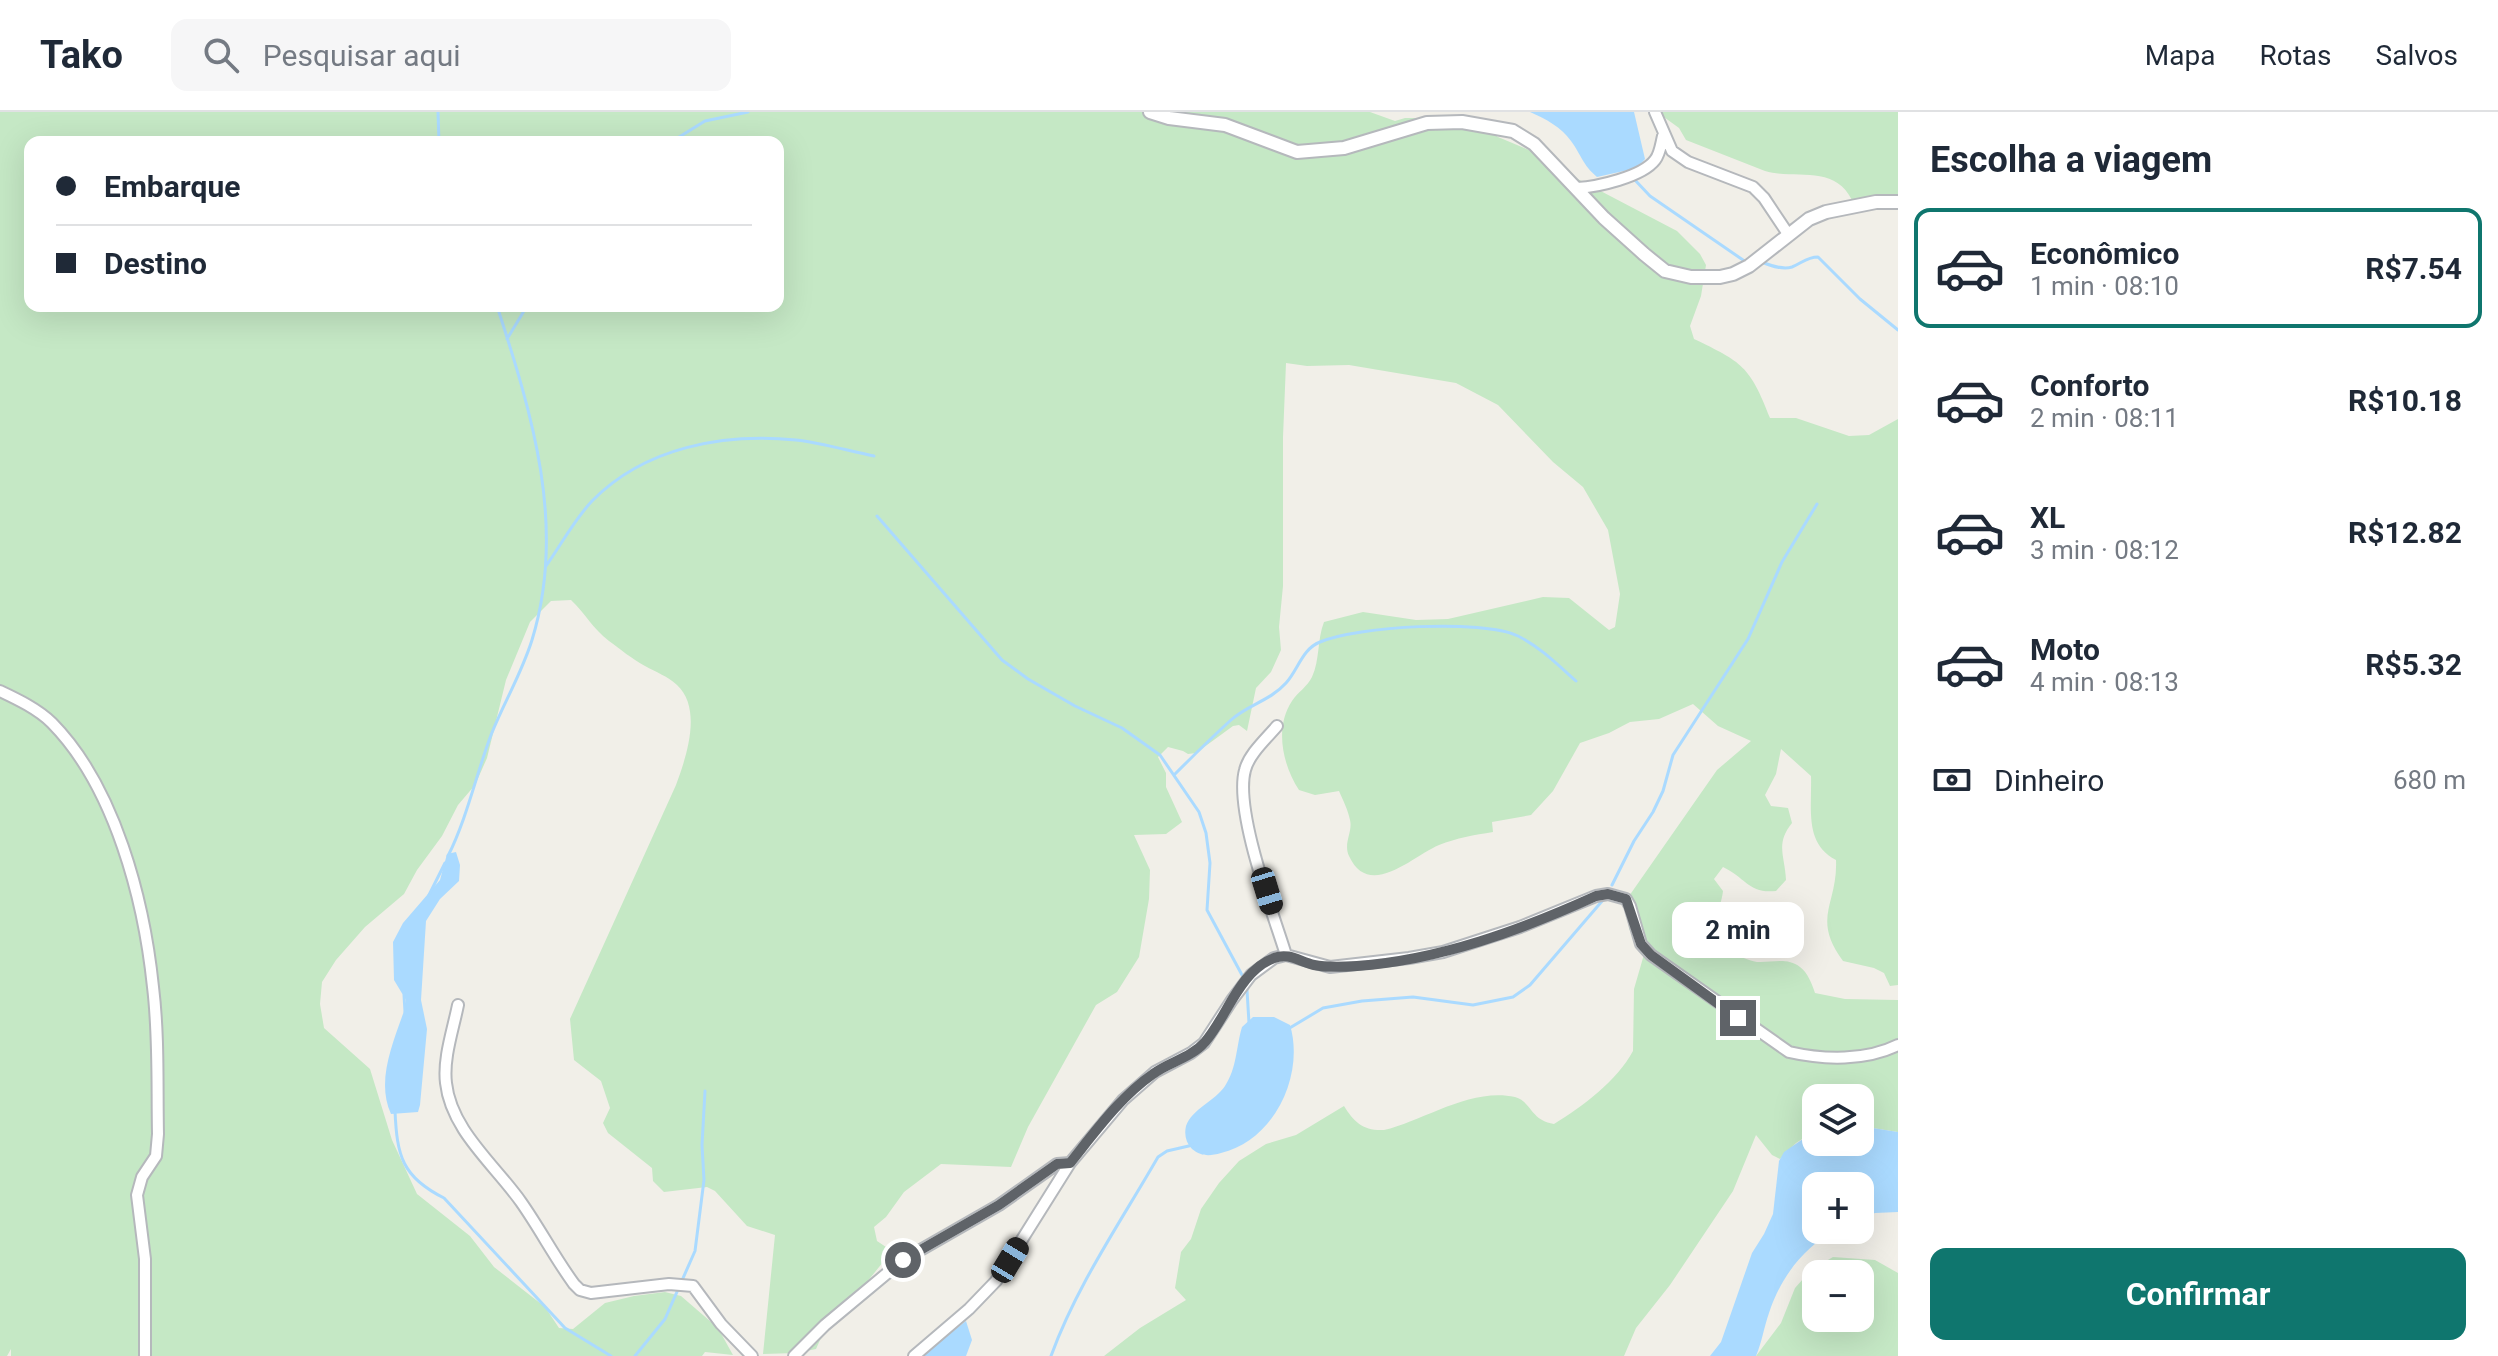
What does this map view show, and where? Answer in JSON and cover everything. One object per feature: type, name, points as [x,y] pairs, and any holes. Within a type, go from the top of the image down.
[{"type":"street","points":[[1150,112],[1169,118],[1225,125],[1297,152],[1344,148],[1427,123],[1462,122],[1513,131],[1525,136],[1604,218],[1665,271],[1691,277],[1733,274],[1749,266],[1809,219],[1826,212],[1876,202],[1898,202]]},
{"type":"street","points":[[1655,112],[1672,151],[1753,187],[1788,234]]},
{"type":"street","points":[[1577,188],[1614,183],[1652,164],[1657,158],[1663,134]]},
{"type":"street","points":[[0,691],[50,721],[84,762],[103,795],[116,827],[140,913],[153,986],[158,1122],[156,1156],[142,1177],[137,1195],[145,1259],[145,1356]]},
{"type":"street","points":[[1277,726],[1248,762],[1244,785],[1253,845],[1286,955]]},
{"type":"street","points":[[914,1356],[969,1309],[996,1281],[1070,1163],[1137,1086],[1204,1043],[1251,975],[1274,958],[1286,955],[1330,967],[1443,952],[1520,927],[1596,896],[1619,896],[1626,899],[1630,906],[1636,933],[1651,955],[1789,1052],[1810,1057],[1838,1057],[1867,1055],[1898,1045]]},
{"type":"street","points":[[458,1005],[445,1070],[449,1100],[476,1146],[519,1200],[574,1284],[580,1290],[591,1293],[669,1284],[693,1286],[721,1324],[752,1356]]},
{"type":"street","points":[[794,1356],[825,1325],[903,1260],[999,1205],[1057,1164],[1070,1163]]},
{"type":"green space","points":[[0,112],[1370,112],[1395,121],[1405,118],[1473,118],[1498,137],[1536,153],[1572,176],[1677,231],[1700,254],[1706,265],[1701,296],[1690,326],[1694,339],[1734,360],[1750,376],[1770,418],[1796,418],[1849,436],[1869,435],[1898,419],[1898,985],[1890,986],[1884,973],[1874,968],[1843,961],[1834,946],[1827,922],[1836,860],[1826,853],[1814,835],[1811,776],[1781,749],[1776,774],[1765,795],[1771,806],[1788,808],[1792,823],[1782,844],[1786,880],[1776,891],[1760,890],[1723,867],[1714,879],[1723,891],[1717,930],[1735,954],[1757,962],[1784,961],[1795,964],[1805,972],[1815,993],[1845,999],[1898,1000],[1898,1132],[1874,1128],[1874,1084],[1802,1084],[1802,1139],[1780,1159],[1772,1155],[1756,1135],[1733,1191],[1670,1285],[1636,1328],[1624,1356],[1104,1356],[1140,1328],[1186,1300],[1175,1288],[1181,1252],[1191,1239],[1201,1209],[1239,1161],[1266,1144],[1296,1135],[1344,1106],[1360,1124],[1370,1129],[1384,1130],[1464,1101],[1498,1095],[1521,1099],[1540,1119],[1554,1124],[1609,1083],[1633,1051],[1634,989],[1645,951],[1629,929],[1627,899],[1717,770],[1751,741],[1718,726],[1693,704],[1659,719],[1630,722],[1580,743],[1553,791],[1531,815],[1492,822],[1493,832],[1439,845],[1392,871],[1379,875],[1358,869],[1347,851],[1350,820],[1339,791],[1315,795],[1299,790],[1283,747],[1286,712],[1312,677],[1324,622],[1363,612],[1416,620],[1448,619],[1543,597],[1569,598],[1609,630],[1615,627],[1620,594],[1608,530],[1583,487],[1553,462],[1498,405],[1456,383],[1349,365],[1286,363],[1283,586],[1279,627],[1281,650],[1271,672],[1256,688],[1247,731],[1239,725],[1233,726],[1196,753],[1188,754],[1168,747],[1158,757],[1166,773],[1166,787],[1182,822],[1166,834],[1134,835],[1150,870],[1149,899],[1139,957],[1117,992],[1096,1005],[1028,1127],[1011,1167],[941,1164],[904,1192],[886,1217],[874,1227],[877,1241],[892,1251],[816,1349],[763,1354],[775,1235],[747,1226],[715,1191],[707,1187],[664,1192],[653,1181],[652,1168],[608,1133],[603,1123],[610,1108],[601,1081],[574,1060],[570,1019],[676,785],[688,748],[691,720],[685,695],[677,685],[609,641],[571,600],[551,601],[530,622],[506,680],[487,758],[475,785],[458,805],[442,836],[404,894],[365,927],[336,960],[322,982],[320,1004],[324,1028],[370,1069],[392,1140],[417,1194],[470,1236],[494,1267],[545,1307],[559,1328],[573,1329],[605,1303],[665,1292],[681,1296],[718,1328],[733,1355],[705,1352],[702,1356],[11,1356],[11,1349],[7,1356],[0,1356]]},
{"type":"green space","points":[[1657,112],[1898,112],[1898,199],[1852,200],[1844,189],[1825,177],[1765,171],[1686,140],[1679,128]]},
{"type":"green space","points":[[1833,1257],[1875,1260],[1898,1273],[1898,1356],[1756,1356],[1781,1323],[1795,1288],[1802,1280],[1802,1332],[1874,1332],[1874,1260],[1828,1260]]},
{"type":"water","points":[[1530,112],[1634,112],[1645,159],[1637,168],[1597,177],[1563,132]]},
{"type":"water","points":[[456,852],[460,865],[459,881],[440,899],[426,921],[421,1000],[427,1029],[420,1105],[418,1112],[391,1114],[385,1087],[386,1073],[406,1005],[394,980],[393,942],[403,923],[440,880],[447,854]]},
{"type":"water","points":[[1253,1017],[1274,1017],[1290,1025],[1294,1044],[1289,1084],[1270,1120],[1256,1135],[1240,1146],[1221,1153],[1199,1153],[1187,1141],[1186,1126],[1193,1115],[1225,1086],[1234,1065],[1242,1027]]},
{"type":"water","points":[[1874,1128],[1898,1132],[1898,1212],[1874,1213],[1874,1172],[1802,1172],[1802,1244],[1814,1244],[1786,1276],[1767,1318],[1756,1356],[1710,1356],[1721,1342],[1752,1253],[1773,1214],[1779,1161],[1784,1152],[1802,1140],[1802,1156],[1874,1156]]},
{"type":"water","points":[[966,1321],[972,1340],[966,1356],[921,1356]]},
{"type":"waterway","points":[[438,112],[439,136]]},
{"type":"waterway","points":[[681,136],[705,121],[748,112]]},
{"type":"waterway","points":[[1634,179],[1650,196],[1743,260]]},
{"type":"waterway","points":[[1764,263],[1789,268],[1818,257],[1860,299],[1898,330]]},
{"type":"waterway","points":[[448,856],[461,827],[491,735],[523,665],[542,598],[546,513],[541,471],[533,429],[499,312]]},
{"type":"waterway","points":[[507,339],[523,312]]},
{"type":"waterway","points":[[546,566],[592,501],[613,483],[661,456],[713,442],[768,438],[806,441],[874,456]]},
{"type":"waterway","points":[[1612,885],[1663,791],[1673,755],[1748,639],[1782,562],[1817,504]]},
{"type":"waterway","points":[[877,516],[1002,660],[1075,706],[1122,728],[1160,755],[1199,812],[1206,833],[1210,863],[1207,910],[1242,975]]},
{"type":"waterway","points":[[1174,775],[1237,715],[1280,689],[1314,645],[1338,636],[1449,626],[1501,631],[1534,645],[1576,681]]},
{"type":"waterway","points":[[429,895],[445,863]]},
{"type":"waterway","points":[[1288,1029],[1323,1008],[1362,1001],[1413,997],[1473,1005],[1513,997],[1530,985],[1603,900]]},
{"type":"waterway","points":[[1247,990],[1249,1023]]},
{"type":"waterway","points":[[404,995],[405,1012]]},
{"type":"waterway","points":[[635,1356],[665,1319],[695,1251],[704,1180],[705,1091]]},
{"type":"waterway","points":[[395,1111],[400,1153],[411,1173],[444,1198],[565,1328],[611,1356]]},
{"type":"waterway","points":[[1051,1356],[1086,1279],[1158,1157],[1167,1151],[1193,1145]]},
{"type":"route","points":[[903,1260],[999,1205],[1057,1164],[1070,1163],[1137,1086],[1204,1043],[1251,975],[1274,958],[1286,955],[1330,967],[1360,966],[1443,952],[1608,894],[1626,899],[1636,933],[1651,955],[1738,1018]]}]
